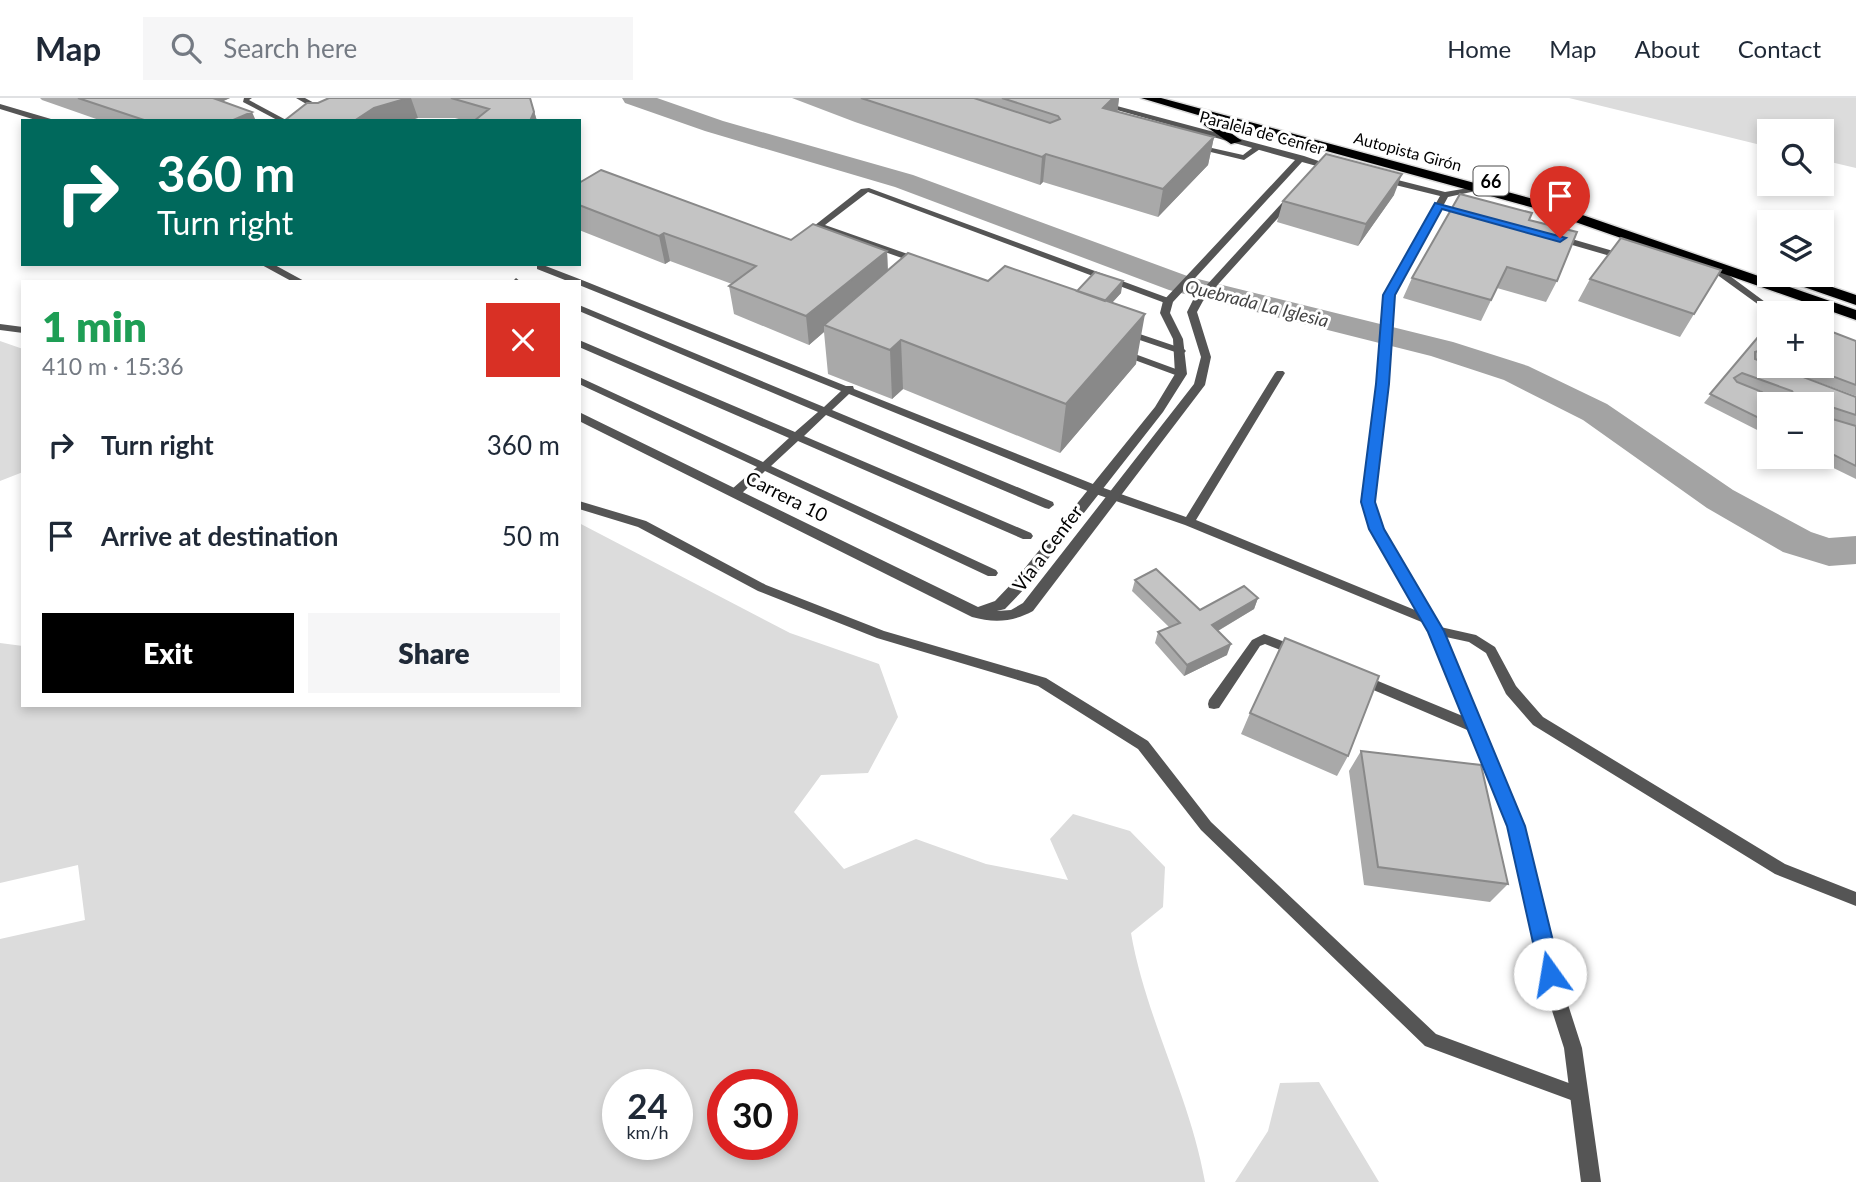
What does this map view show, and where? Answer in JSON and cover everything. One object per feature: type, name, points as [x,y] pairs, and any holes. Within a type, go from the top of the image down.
[{"type":"highway","name":"Autopista Girón","points":[[1147,98],[1189,104],[1531,191],[1757,266]]},
{"type":"highway","points":[[1189,104],[1236,141]]},
{"type":"highway","name":"Autopista Girón","points":[[1189,104],[1543,206],[1625,235],[1710,271],[1856,316]]},
{"type":"highway","points":[[1818,287],[1856,300]]},
{"type":"street","name":"Paralela de Cenfer","points":[[1078,98],[1346,170]]},
{"type":"street","points":[[0,106],[42,119]]},
{"type":"street","points":[[1181,374],[1181,351],[1165,313],[1172,296],[1301,158]]},
{"type":"street","points":[[1311,176],[1321,164]]},
{"type":"street","points":[[1371,176],[1445,195],[1480,189]]},
{"type":"street","name":"Vía a Cenfer","points":[[976,613],[999,619],[1028,607],[1111,495],[1135,470],[1199,385],[1206,357],[1192,312],[1198,300],[1302,186]]},
{"type":"street","points":[[1445,195],[1389,295],[1368,502],[1376,529],[1432,626],[1516,826],[1555,992],[1573,1048],[1591,1182]]},
{"type":"street","points":[[269,266],[297,280]]},
{"type":"street","name":"Vía a Cenfer","points":[[976,613],[1000,605],[1010,596],[1159,409],[1181,374]]},
{"type":"street","name":"Carrera 10","points":[[581,417],[976,613]]},
{"type":"lane","points":[[248,98],[245,101],[281,119]]},
{"type":"lane","points":[[300,98],[332,114],[323,119]]},
{"type":"lane","points":[[1190,144],[1244,158],[1259,148]]},
{"type":"lane","points":[[817,243],[800,241],[864,191],[876,192],[1172,296]]},
{"type":"lane","points":[[1439,205],[1451,209]]},
{"type":"lane","points":[[819,226],[930,265]]},
{"type":"lane","points":[[1548,235],[1612,252],[1638,262]]},
{"type":"lane","points":[[1612,252],[1625,235]]},
{"type":"lane","points":[[540,267],[574,280]]},
{"type":"lane","points":[[1710,271],[1757,301]]},
{"type":"lane","points":[[581,283],[850,388],[1094,489],[1189,522],[1432,626],[1472,638],[1491,650],[1511,690],[1538,722],[1780,869],[1856,899]]},
{"type":"lane","points":[[581,308],[1049,505]]},
{"type":"lane","points":[[0,327],[21,330]]},
{"type":"lane","points":[[1117,329],[1181,351]]},
{"type":"lane","points":[[581,344],[1027,536]]},
{"type":"lane","points":[[1108,346],[1181,374]]},
{"type":"lane","points":[[1189,522],[1280,373]]},
{"type":"lane","points":[[581,381],[992,573]]},
{"type":"lane","points":[[736,492],[850,388]]},
{"type":"lane","points":[[581,506],[642,524],[762,588],[881,635],[1042,682],[1143,745],[1206,826],[1431,1040],[1579,1095]]},
{"type":"lane","points":[[1214,704],[1256,643],[1264,639],[1314,659]]},
{"type":"lane","points":[[1352,675],[1477,728]]},
{"type":"shaded area","points":[[1569,98],[1856,98],[1856,168],[1834,163],[1834,119],[1757,119],[1757,144]]},
{"type":"shaded area","points":[[0,341],[21,348],[21,473],[0,481]]},
{"type":"shaded area","points":[[581,524],[790,633],[879,664],[898,717],[868,773],[821,775],[794,812],[844,869],[916,839],[986,864],[1068,880],[1050,839],[1073,814],[1130,831],[1165,867],[1163,907],[1131,933],[1147,996],[1189,1119],[1205,1182],[0,1182],[0,939],[85,920],[78,865],[0,883],[0,643],[21,646],[21,707],[581,707]]},
{"type":"shaded area","points":[[1319,1082],[1379,1182],[1235,1182],[1268,1131],[1280,1083]]},
{"type":"building","points":[[78,98],[213,98],[252,112],[236,119],[141,119]]},
{"type":"building","points":[[329,98],[408,98],[374,108],[357,119],[287,119],[307,103],[318,103]]},
{"type":"building","points":[[451,98],[530,98],[534,112],[531,119],[476,119],[489,109]]},
{"type":"building","points":[[861,98],[974,98],[1050,123],[1060,119],[1058,116],[1002,98],[1113,98],[1103,108],[1214,137],[1163,189],[1046,154],[1042,157]]},
{"type":"building","points":[[1326,154],[1402,174],[1366,224],[1283,201]]},
{"type":"building","points":[[601,170],[791,240],[813,224],[887,251],[806,316],[729,286],[756,266],[664,233],[659,236],[581,206],[581,182]]},
{"type":"building","points":[[1460,194],[1532,213],[1529,220],[1577,232],[1557,281],[1507,267],[1491,300],[1412,278]]},
{"type":"building","points":[[1621,238],[1721,270],[1694,314],[1590,279]]},
{"type":"building","points":[[908,253],[988,281],[1005,266],[1145,314],[1066,404],[901,340],[890,350],[824,325]]},
{"type":"building","points":[[1095,272],[1123,281],[1105,301],[1077,291]]},
{"type":"building","points":[[1834,333],[1856,341],[1856,385],[1834,377]]},
{"type":"building","points":[[1757,338],[1757,378],[1806,378],[1856,397],[1856,415],[1834,408],[1834,392],[1793,392],[1742,373],[1734,378],[1737,382],[1762,392],[1757,392],[1757,417],[1710,394]]},
{"type":"building","points":[[1834,419],[1856,426],[1856,466],[1834,455]]},
{"type":"building","points":[[1156,569],[1200,610],[1244,586],[1258,598],[1212,625],[1231,644],[1187,665],[1158,632],[1180,623],[1135,580]]},
{"type":"building","points":[[1285,638],[1379,676],[1348,756],[1250,713]]},
{"type":"building","points":[[1361,751],[1481,765],[1508,884],[1378,867]]},
{"type":"waterway","name":"Quebrada La Iglesia","points":[[634,98],[714,126],[904,181],[1180,284],[1442,349],[1516,373],[1595,412],[1720,499],[1797,542],[1829,552],[1856,550]]},
{"type":"route","points":[[1550,974],[1516,826],[1436,631],[1395,557],[1376,529],[1368,502],[1383,384],[1389,295],[1419,246],[1439,205],[1560,238]]}]
